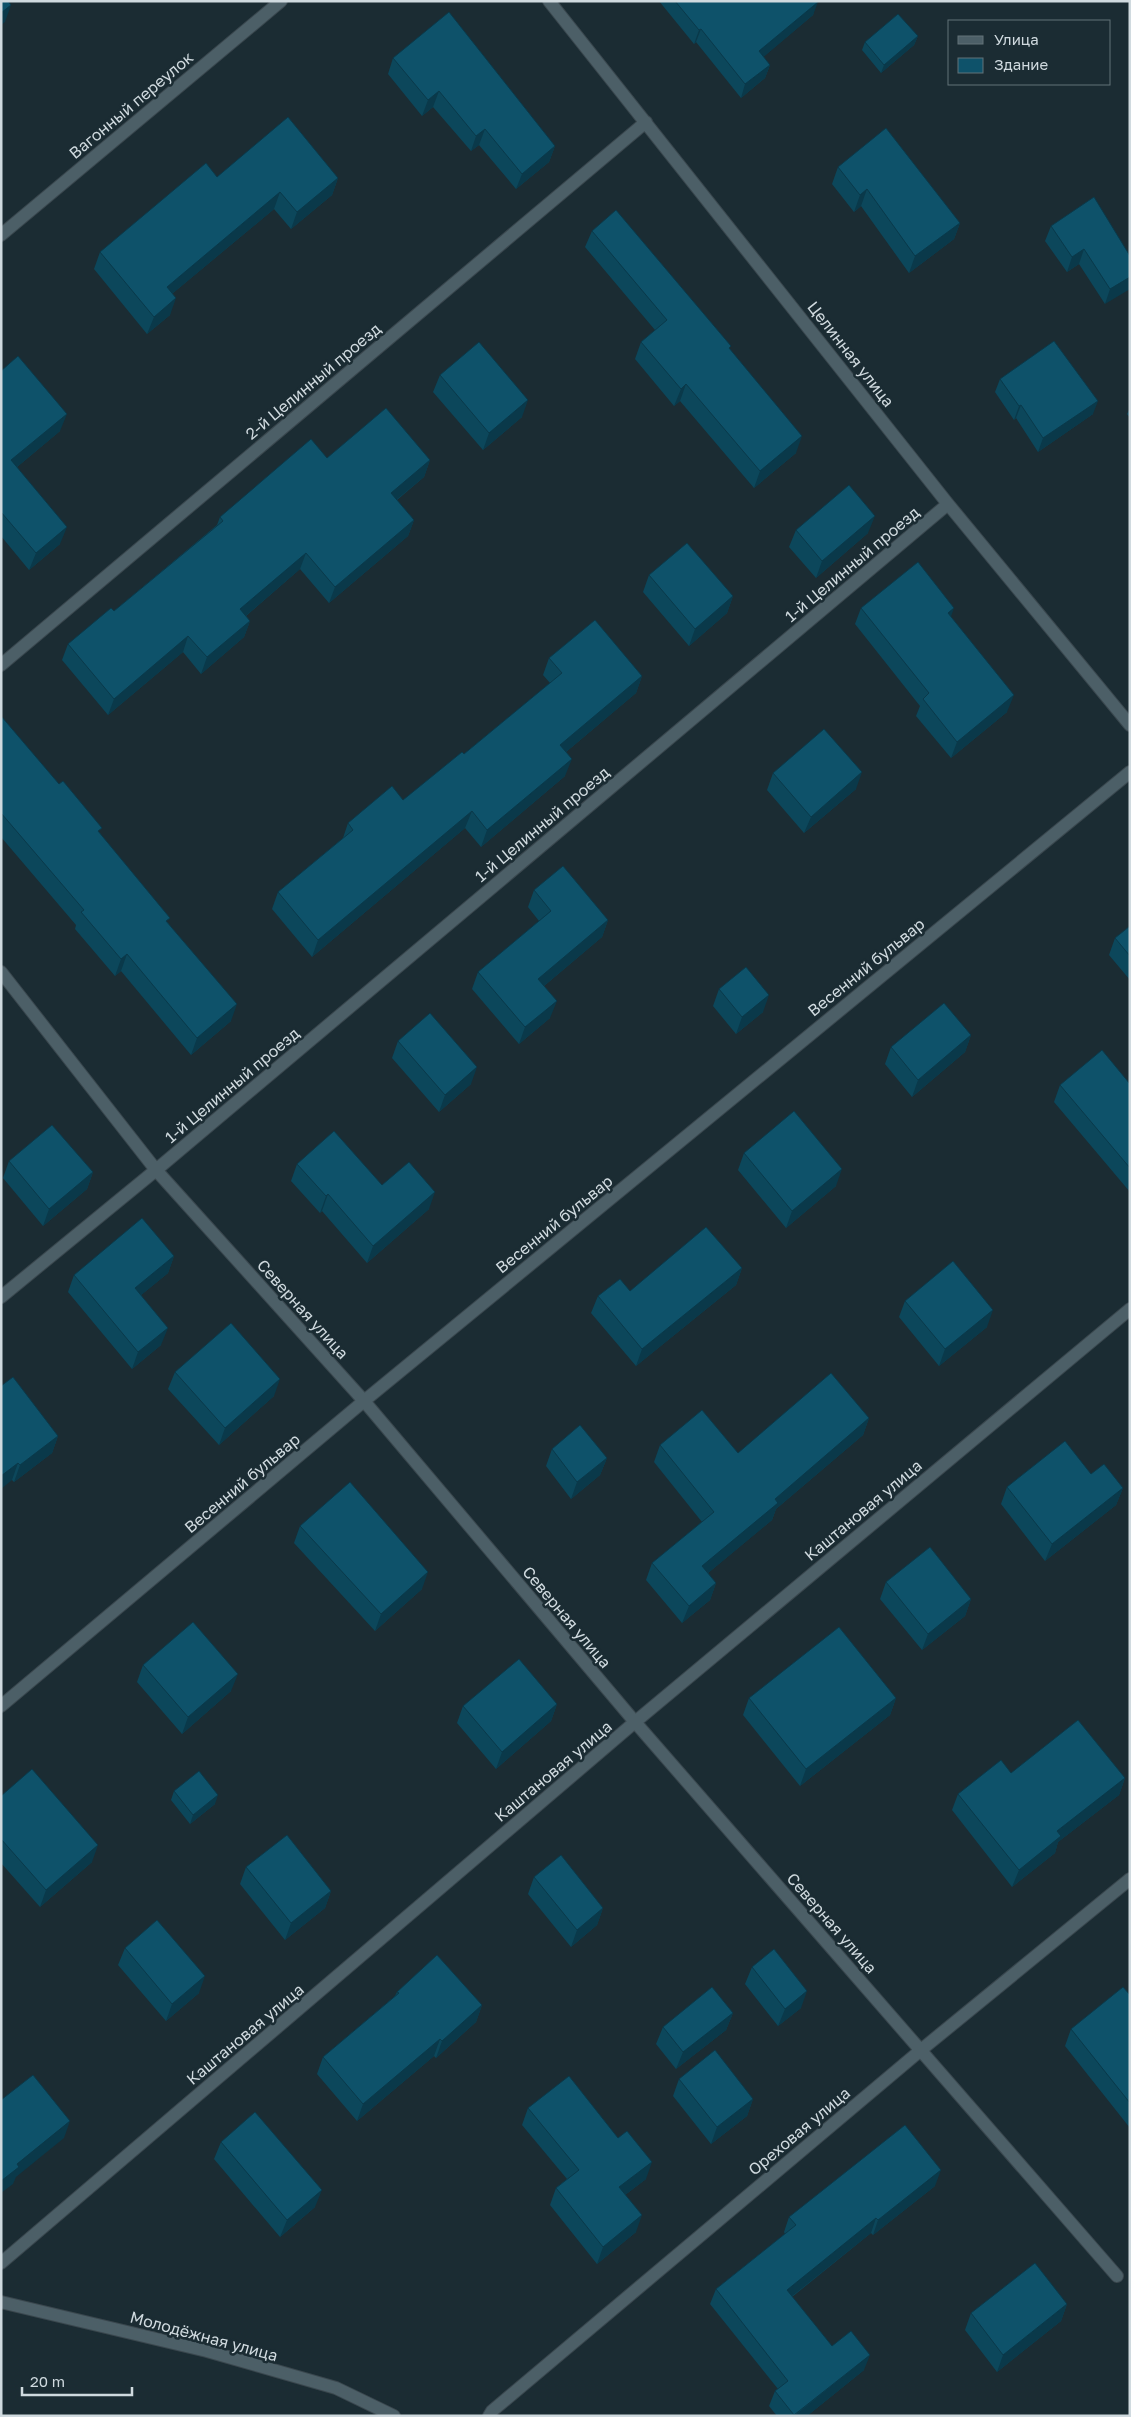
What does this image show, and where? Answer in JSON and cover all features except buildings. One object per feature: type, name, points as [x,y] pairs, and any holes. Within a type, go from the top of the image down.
[{"type":"street","name":"Вагонный переулок","points":[[1,235],[281,1]]},
{"type":"street","name":"Целинная улица","points":[[549,1],[948,504],[1130,726]]},
{"type":"street","name":"2-й Целинный проезд","points":[[1,666],[646,122]]},
{"type":"street","name":"1-й Целинный проезд","points":[[1,1297],[156,1170],[948,504]]},
{"type":"street","name":"Весенний бульвар","points":[[1,1706],[364,1401],[1130,772]]},
{"type":"street","name":"Северная улица","points":[[1,972],[156,1170],[364,1401],[635,1722],[1117,2276]]},
{"type":"street","name":"Каштановая улица","points":[[1,2263],[635,1722],[1130,1309]]},
{"type":"street","name":"Ореховая улица","points":[[490,2413],[921,2050],[1130,1879]]},
{"type":"street","name":"Молодёжная улица","points":[[1,2302],[207,2351],[336,2388],[394,2416]]}]
